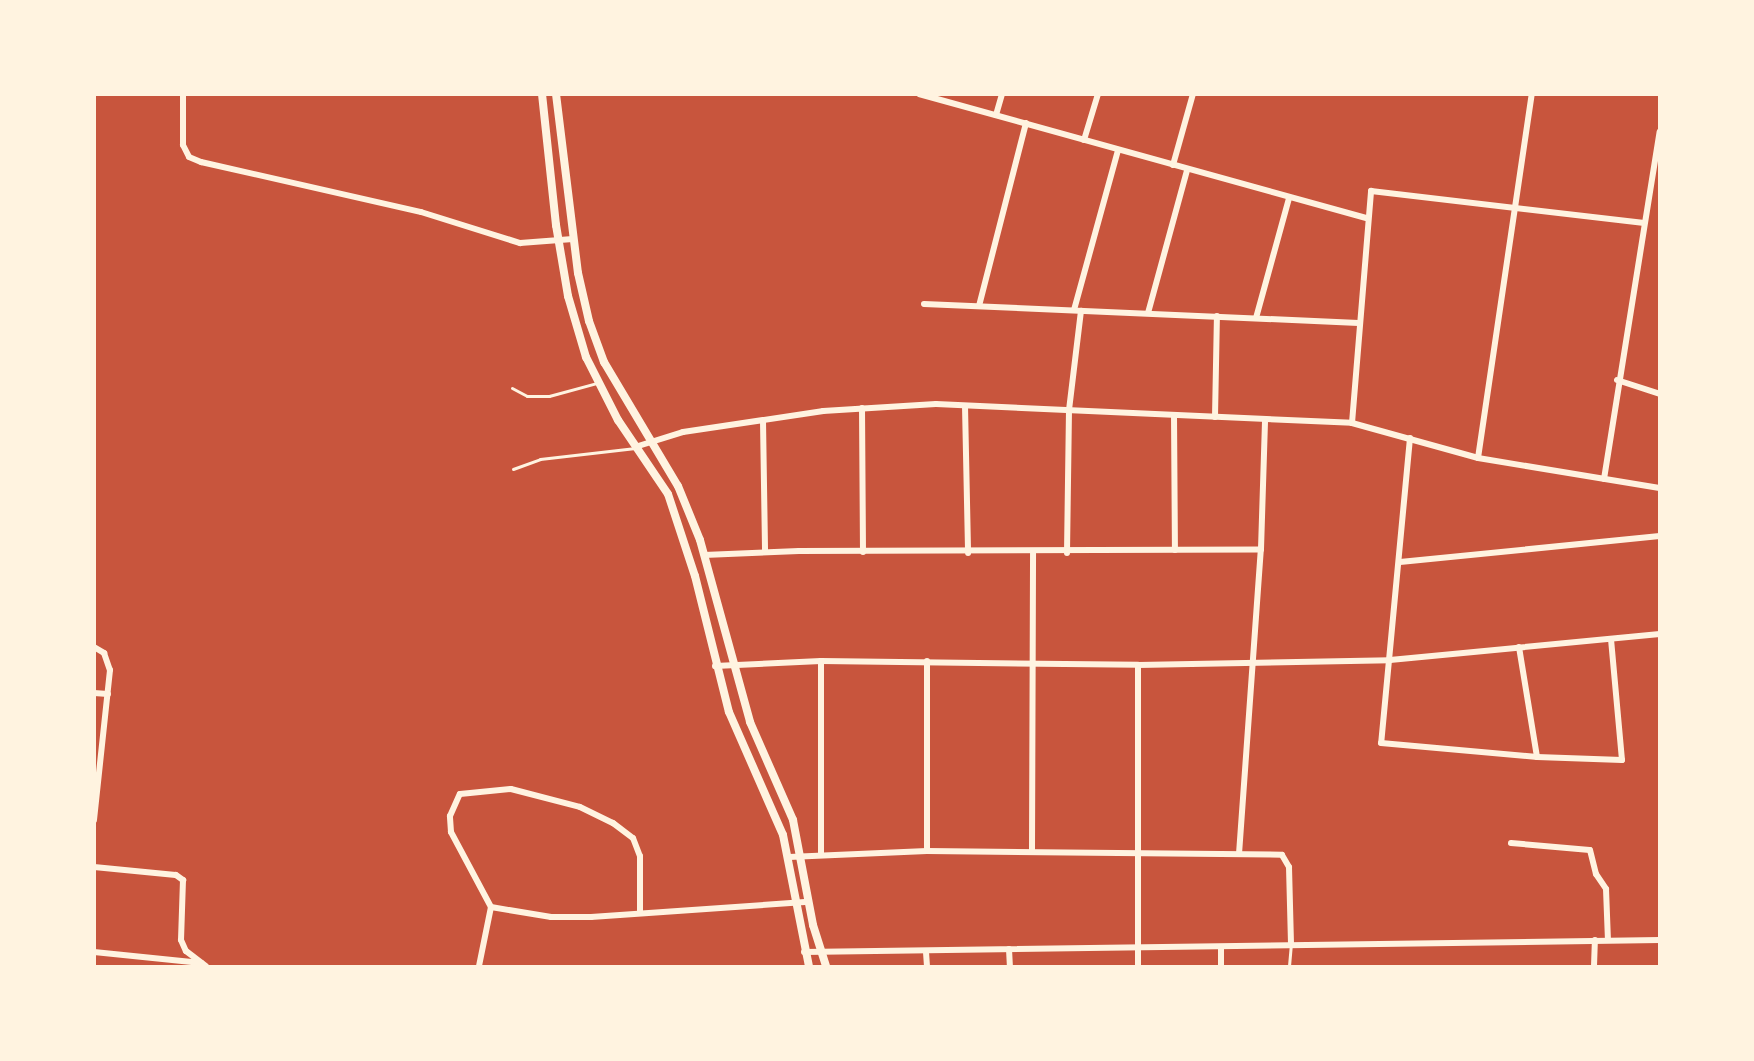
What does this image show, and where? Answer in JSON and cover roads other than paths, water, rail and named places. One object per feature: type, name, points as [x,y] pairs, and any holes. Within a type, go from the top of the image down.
[{"type":"street","points":[[183,94],[183,145],[189,156],[201,162],[420,212],[520,243],[559,242],[573,238]]},
{"type":"street","points":[[542,94],[559,242],[568,296],[586,357],[636,447],[668,494],[695,576],[715,666],[729,712],[773,809],[789,857],[794,903],[808,966]]},
{"type":"street","points":[[556,94],[578,273],[596,341],[649,441],[678,486],[704,555],[731,663],[750,722],[793,820],[802,855],[808,902],[826,966]]},
{"type":"street","points":[[919,94],[1366,218]]},
{"type":"street","points":[[996,115],[1002,94]]},
{"type":"street","points":[[1084,140],[1098,94]]},
{"type":"street","points":[[1173,165],[1193,94]]},
{"type":"street","points":[[1479,458],[1532,94]]},
{"type":"street","points":[[979,306],[1026,123]]},
{"type":"street","points":[[1604,479],[1642,223],[1658,157],[1659,131]]},
{"type":"street","points":[[1074,310],[1118,150]]},
{"type":"street","points":[[1148,313],[1187,170]]},
{"type":"street","points":[[1353,423],[1366,218],[1371,191],[1642,223]]},
{"type":"street","points":[[1256,318],[1289,198]]},
{"type":"street","points":[[924,304],[1359,322]]},
{"type":"street","points":[[1067,553],[1069,411],[1081,311]]},
{"type":"street","points":[[1215,417],[1217,316]]},
{"type":"street","points":[[1617,380],[1659,394]]},
{"type":"street","points":[[636,447],[683,432],[862,408],[965,405],[1353,423],[1479,458],[1659,488]]},
{"type":"street","points":[[965,405],[968,553]]},
{"type":"street","points":[[862,408],[863,552]]},
{"type":"street","points":[[1174,415],[1175,550]]},
{"type":"street","points":[[1239,854],[1261,549],[1265,419]]},
{"type":"street","points":[[763,421],[765,552]]},
{"type":"street","points":[[1410,438],[1381,743],[1537,757],[1622,760],[1611,639]]},
{"type":"street","points":[[1400,562],[1659,536]]},
{"type":"street","points":[[704,555],[765,552],[1067,553],[1261,549]]},
{"type":"street","points":[[1032,852],[1033,553]]},
{"type":"street","points":[[715,666],[731,663],[821,661],[1138,665],[1390,660],[1659,634]]},
{"type":"street","points":[[94,646],[108,661],[108,694],[94,820]]},
{"type":"street","points":[[1519,647],[1537,757]]},
{"type":"street","points":[[821,661],[821,855]]},
{"type":"street","points":[[927,661],[927,851]]},
{"type":"street","points":[[1138,665],[1138,966]]},
{"type":"street","points":[[94,693],[108,694]]},
{"type":"street","points":[[479,966],[490,907],[474,870],[457,848],[450,816],[460,794],[511,789],[580,807],[633,838],[640,856],[640,911]]},
{"type":"street","points":[[1511,843],[1590,850],[1596,874],[1606,889],[1608,940]]},
{"type":"street","points":[[789,857],[927,851],[1239,854],[1287,857],[1291,945]]},
{"type":"street","points":[[94,867],[176,875],[183,880],[181,940],[186,951],[204,964]]},
{"type":"street","points":[[490,907],[551,917],[808,902]]},
{"type":"street","points":[[1594,966],[1595,940]]},
{"type":"street","points":[[804,952],[1659,940]]},
{"type":"street","points":[[1221,947],[1221,966]]},
{"type":"street","points":[[1009,949],[1010,966]]},
{"type":"street","points":[[94,952],[204,964]]},
{"type":"street","points":[[926,952],[927,966]]},
{"type":"lane","points":[[512,388],[527,396],[549,396],[599,383]]},
{"type":"lane","points":[[513,469],[540,459],[636,447]]},
{"type":"lane","points":[[1289,966],[1291,945]]}]
